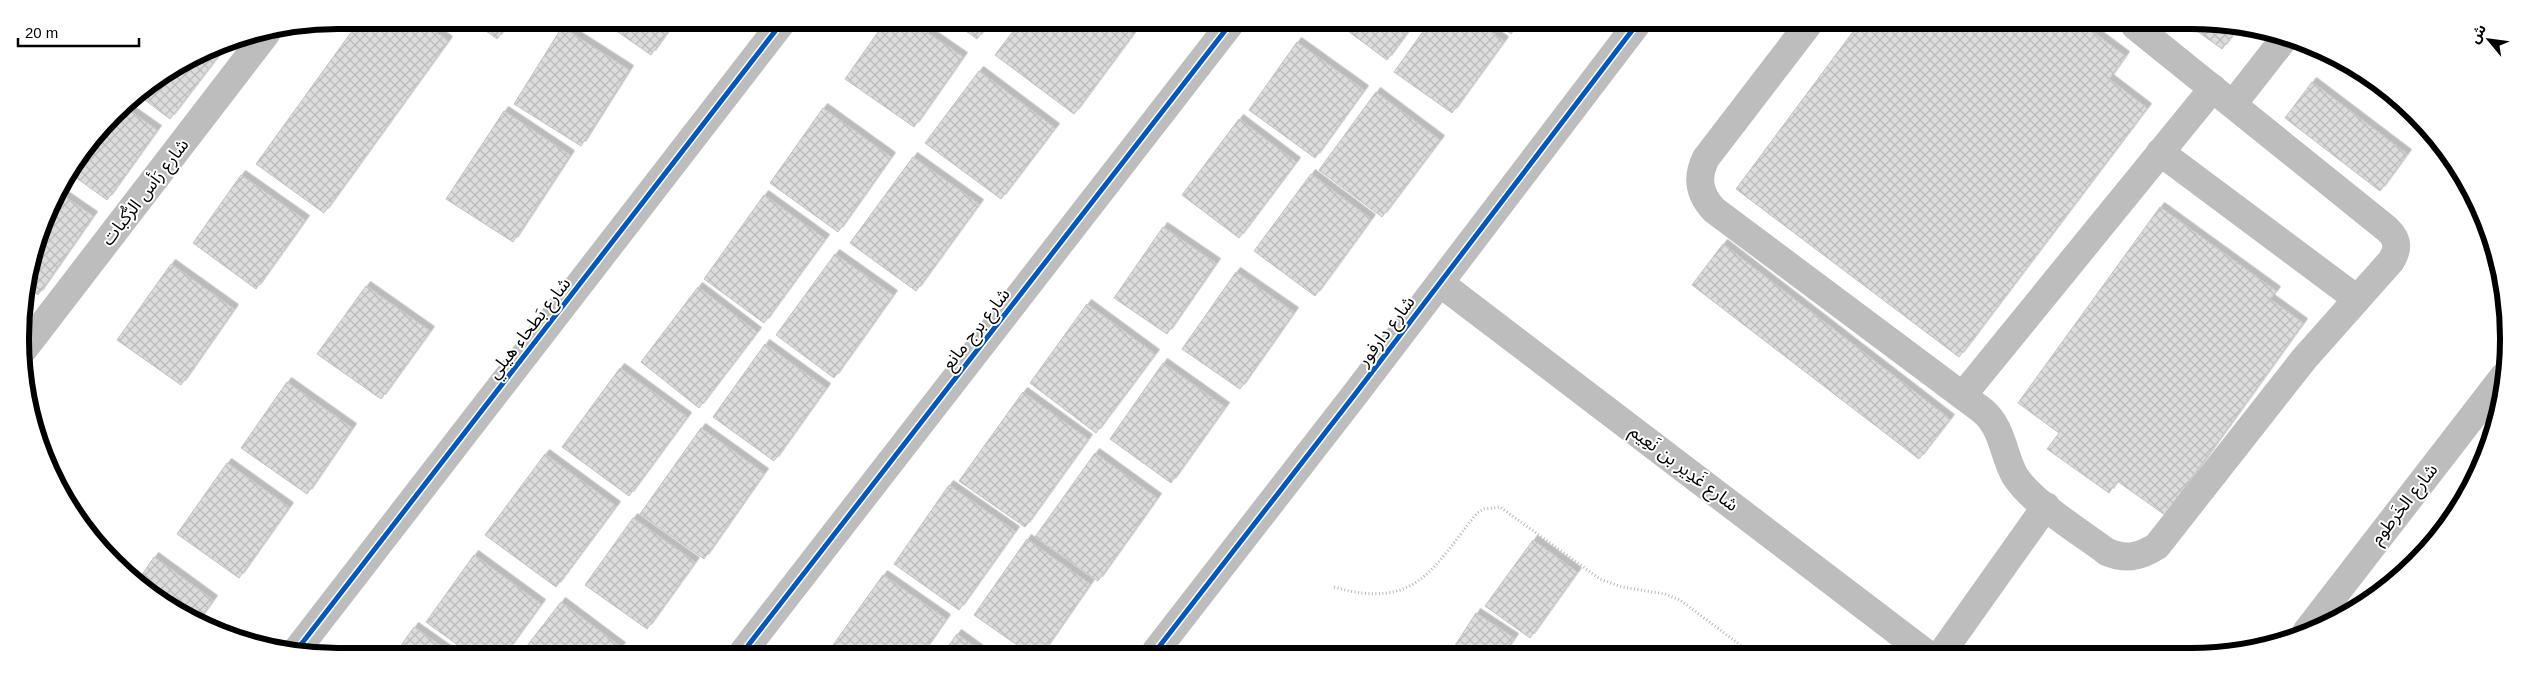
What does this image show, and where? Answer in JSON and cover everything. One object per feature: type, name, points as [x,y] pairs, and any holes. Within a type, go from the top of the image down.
[{"type":"street","name":"شارع بَطحاء هيلي","points":[[300,646],[777,29]]},
{"type":"street","name":"شارع برج مانع","points":[[746,648],[1226,29]]},
{"type":"street","name":"شارع دارفور","points":[[1158,648],[1633,29]]},
{"type":"street","points":[[1805,29],[1706,158],[1699,180],[1706,202],[1714,210],[1988,415],[2001,437],[2016,477],[2028,492],[2107,552],[2119,557],[2145,554],[2157,546],[2304,359],[2396,253],[2397,244],[2394,235],[2139,29]]},
{"type":"street","name":"شارع رَأس الرُّكبات","points":[[29,342],[263,38]]},
{"type":"street","points":[[1963,395],[2160,152],[2281,42]]},
{"type":"street","points":[[2160,152],[2358,299]]},
{"type":"street","name":"شارع غَدِير بن نَعِيم","points":[[1440,283],[1919,648]]},
{"type":"street","name":"شارع الخَرطوم","points":[[2313,623],[2497,385]]},
{"type":"street","points":[[1945,648],[2046,506]]},
{"type":"path","points":[[1334,587],[1372,594],[1391,592],[1410,586],[1433,570],[1477,513],[1484,509],[1500,507],[1600,579],[1622,587],[1665,594],[1680,600],[1743,648]]},
{"type":"building","points":[[354,29],[432,29],[448,41],[324,213],[256,164]]},
{"type":"building","points":[[483,29],[504,29],[497,39]]},
{"type":"building","points":[[561,29],[565,29],[629,70],[581,146],[514,104]]},
{"type":"building","points":[[614,29],[669,29],[651,55]]},
{"type":"building","points":[[880,29],[922,29],[963,57],[914,127],[845,79]]},
{"type":"building","points":[[963,29],[984,29],[977,39]]},
{"type":"building","points":[[1015,29],[1127,29],[1133,34],[1074,114],[995,55]]},
{"type":"building","points":[[1345,29],[1410,29],[1387,60]]},
{"type":"building","points":[[1425,29],[1487,29],[1504,41],[1452,113],[1394,72]]},
{"type":"building","points":[[1504,29],[1514,29],[1511,34]]},
{"type":"building","points":[[1855,29],[2089,29],[2125,56],[2109,79],[2147,108],[1959,357],[1736,189]]},
{"type":"building","points":[[2194,29],[2235,32],[2222,49]]},
{"type":"building","points":[[1297,42],[1364,90],[1315,158],[1249,110]]},
{"type":"building","points":[[222,51],[170,119],[143,99],[184,70]]},
{"type":"building","points":[[979,71],[1055,128],[1001,199],[925,143]]},
{"type":"building","points":[[2312,82],[2407,154],[2380,191],[2285,118]]},
{"type":"building","points":[[1376,92],[1440,140],[1382,217],[1319,170]]},
{"type":"building","points":[[823,108],[891,157],[838,232],[770,183]]},
{"type":"building","points":[[129,110],[157,130],[107,200],[75,177],[106,134]]},
{"type":"building","points":[[504,111],[570,155],[513,242],[446,199]]},
{"type":"building","points":[[1239,119],[1296,162],[1239,238],[1182,195]]},
{"type":"building","points":[[913,157],[979,204],[916,291],[850,243]]},
{"type":"building","points":[[1311,174],[1371,219],[1315,296],[1254,251]]},
{"type":"building","points":[[241,175],[305,220],[256,289],[193,243]]},
{"type":"building","points":[[764,195],[825,239],[764,323],[704,279]]},
{"type":"building","points":[[64,196],[93,216],[38,295],[32,291],[39,258],[52,220]]},
{"type":"building","points":[[2160,207],[2276,291],[2270,299],[2303,323],[2165,515],[2117,481],[2109,493],[2047,449],[2059,433],[2018,403]]},
{"type":"building","points":[[1163,227],[1216,263],[1167,334],[1114,298]]},
{"type":"building","points":[[1723,244],[1950,419],[1919,459],[1692,285]]},
{"type":"building","points":[[835,254],[893,295],[834,378],[776,335]]},
{"type":"building","points":[[171,264],[234,309],[181,385],[117,340]]},
{"type":"building","points":[[1236,272],[1294,312],[1240,389],[1182,349]]},
{"type":"building","points":[[366,286],[430,331],[381,399],[317,354]]},
{"type":"building","points":[[698,287],[757,332],[699,408],[641,362]]},
{"type":"building","points":[[1087,304],[1155,354],[1096,433],[1030,383]]},
{"type":"building","points":[[765,344],[826,388],[774,461],[713,417]]},
{"type":"building","points":[[1163,363],[1225,407],[1171,483],[1110,439]]},
{"type":"building","points":[[620,368],[687,417],[629,496],[562,447]]},
{"type":"building","points":[[287,382],[352,428],[307,494],[241,448]]},
{"type":"building","points":[[1023,392],[1088,439],[1025,527],[959,481]]},
{"type":"building","points":[[701,428],[764,473],[704,559],[640,514]]},
{"type":"building","points":[[1095,453],[1157,498],[1098,581],[1035,537]]},
{"type":"building","points":[[545,454],[616,506],[556,587],[485,535]]},
{"type":"building","points":[[227,463],[289,507],[239,578],[177,534]]},
{"type":"building","points":[[949,485],[1015,531],[959,610],[894,564]]},
{"type":"building","points":[[633,518],[695,562],[647,629],[585,585]]},
{"type":"building","points":[[1027,539],[1090,584],[1046,648],[1021,648],[974,615]]},
{"type":"building","points":[[1533,540],[1577,572],[1530,638],[1485,606]]},
{"type":"building","points":[[474,555],[541,604],[509,648],[462,648],[426,622]]},
{"type":"building","points":[[154,557],[213,600],[202,616],[166,596],[141,576]]},
{"type":"building","points":[[883,575],[946,619],[926,648],[831,648]]},
{"type":"building","points":[[561,602],[621,647],[620,648],[525,648]]},
{"type":"building","points":[[1476,613],[1514,638],[1507,648],[1453,648]]},
{"type":"building","points":[[414,627],[444,648],[399,648]]},
{"type":"building","points":[[957,634],[976,648],[947,648]]},
{"type":"cycle path","points":[[300,646],[777,29]]},
{"type":"cycle path","points":[[746,648],[1226,29]]},
{"type":"cycle path","points":[[1158,648],[1356,393],[1633,29]]}]
